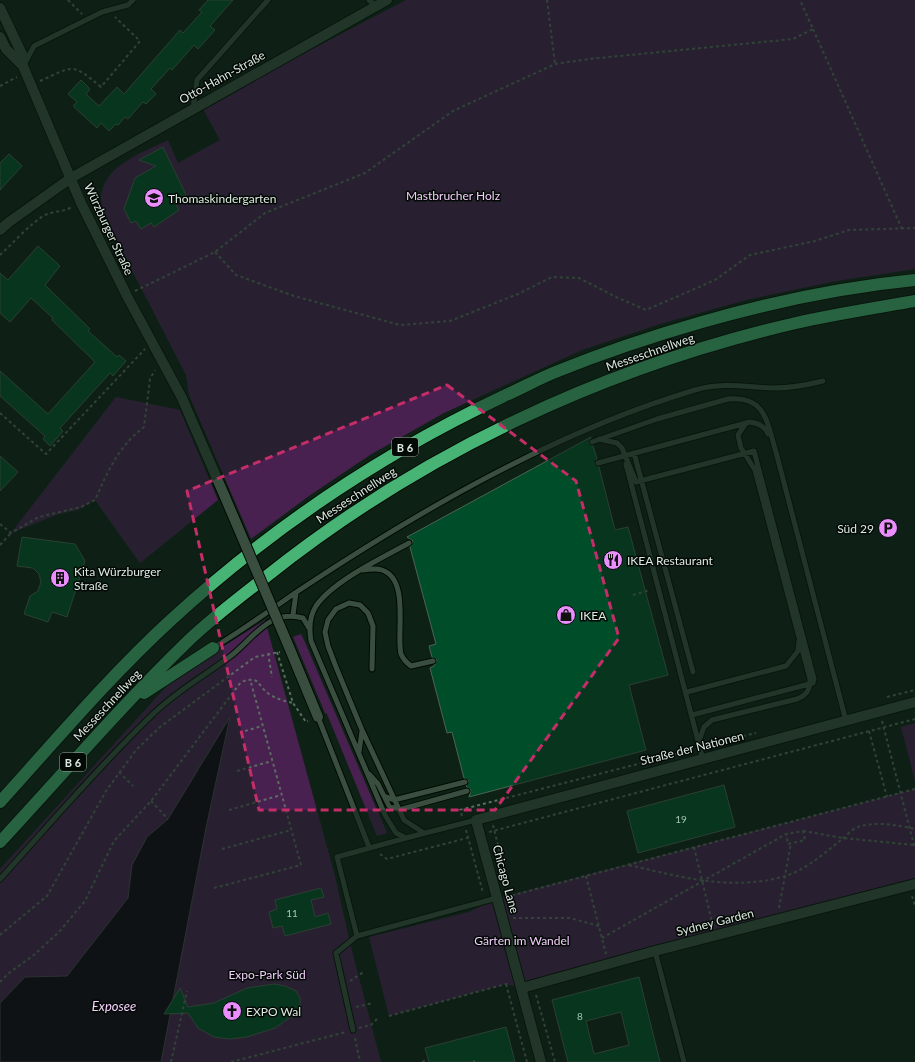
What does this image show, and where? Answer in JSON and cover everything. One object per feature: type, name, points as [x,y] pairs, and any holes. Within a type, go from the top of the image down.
[{"type":"highway","name":"Messeschnellweg","points":[[0,802],[125,665],[199,595],[297,517],[353,478],[410,444],[468,413],[557,371],[649,337],[744,310],[792,299],[838,290],[915,280]]},
{"type":"highway","name":"Messeschnellweg","points":[[0,842],[120,710],[189,641],[311,541],[369,501],[479,438],[570,396],[659,362],[796,323],[915,301]]},
{"type":"highway","points":[[120,710],[213,648]]},
{"type":"street","name":"Otto-Hahn-Straße","points":[[0,230],[71,178],[373,3],[388,0]]},
{"type":"street","name":"Würzburger Straße","points":[[0,8],[22,54],[23,66],[81,203],[127,296],[182,398],[318,717]]},
{"type":"street","name":"Würzburger Straße","points":[[0,37],[6,49],[23,66]]},
{"type":"street","name":"Straße der Nationen","points":[[476,820],[704,760],[915,702]]},
{"type":"street","name":"Chicago Lane","points":[[476,820],[503,897],[526,987],[541,1062]]},
{"type":"street","name":"Sydney Garden","points":[[526,987],[715,935],[915,884]]},
{"type":"lane","points":[[23,66],[34,46],[88,19],[128,5],[133,0]]},
{"type":"lane","points":[[193,108],[197,80],[268,0]]},
{"type":"lane","points":[[213,648],[296,593],[455,495],[541,451],[605,423],[696,390],[720,385],[779,388],[803,386],[823,381]]},
{"type":"lane","points":[[592,442],[657,419],[728,399],[739,398],[751,400],[760,407],[766,416],[776,452],[846,721]]},
{"type":"lane","points":[[598,463],[746,423],[757,423],[766,430],[776,452]]},
{"type":"lane","points":[[699,741],[704,727],[712,720],[797,699],[808,692],[810,679],[755,470],[741,448],[738,435],[746,423]]},
{"type":"lane","points":[[600,440],[616,443],[622,448],[636,482],[754,451],[814,678],[813,683],[692,715]]},
{"type":"lane","points":[[634,453],[692,672]]},
{"type":"lane","points":[[624,456],[704,760]]},
{"type":"lane","points":[[309,630],[315,606],[329,591],[409,543]]},
{"type":"lane","points":[[362,570],[383,570],[393,579],[397,588],[402,616],[401,654],[406,663],[411,666],[433,661]]},
{"type":"lane","points":[[293,615],[296,593]]},
{"type":"lane","points":[[372,669],[373,626],[368,612],[360,605],[349,603],[336,609],[328,620],[325,632],[328,646],[362,730],[404,820],[424,832]]},
{"type":"lane","points":[[0,879],[153,714],[182,690],[233,654],[267,623],[284,616],[293,615],[303,618],[309,630],[311,641],[390,825],[396,833],[406,838]]},
{"type":"lane","points":[[687,692],[786,666],[798,651],[799,638]]},
{"type":"lane","points":[[318,717],[369,847]]},
{"type":"lane","points":[[359,754],[362,730]]},
{"type":"lane","points":[[367,772],[378,784],[389,806],[399,810],[467,791]]},
{"type":"lane","points":[[384,796],[394,800],[465,782]]},
{"type":"lane","points":[[357,936],[337,857],[424,832],[476,820]]},
{"type":"lane","points":[[353,1030],[336,953],[357,936],[503,897]]},
{"type":"lane","points":[[655,951],[684,1062]]},
{"type":"path","points":[[68,0],[88,19]]},
{"type":"path","points":[[547,0],[555,64]]},
{"type":"path","points":[[800,0],[902,229]]},
{"type":"path","points":[[31,85],[74,68],[80,70],[101,87],[140,41],[108,11]]},
{"type":"path","points":[[127,296],[215,252],[265,212],[365,173],[453,111],[555,64],[589,59],[793,39],[814,29]]},
{"type":"path","points":[[0,86],[17,77],[23,66]]},
{"type":"path","points":[[0,255],[44,216],[53,212],[64,212],[81,203]]},
{"type":"path","points":[[215,252],[236,275],[294,296],[400,325],[450,321],[518,294],[552,277],[580,278],[616,297],[646,310],[715,280],[750,255],[815,241],[849,230],[915,228]]},
{"type":"path","points":[[0,414],[46,454],[144,350],[153,345]]},
{"type":"path","points":[[0,545],[11,533],[39,517],[81,507],[95,500],[111,463],[130,437],[144,427],[145,401],[150,379],[161,361]]},
{"type":"path","points":[[0,524],[11,533]]},
{"type":"path","points":[[0,935],[47,896],[106,791],[136,750],[160,727],[255,657],[290,649]]},
{"type":"path","points":[[277,652],[293,702],[306,722],[318,717]]},
{"type":"path","points":[[268,653],[272,677]]},
{"type":"path","points":[[0,982],[60,932],[85,901],[114,841],[151,801],[241,682],[250,679],[259,682],[268,694],[293,702]]},
{"type":"path","points":[[214,888],[301,865],[250,679]]},
{"type":"path","points":[[881,699],[915,690]]},
{"type":"path","points":[[879,712],[915,849]]},
{"type":"path","points":[[503,897],[509,889],[494,830],[915,719]]},
{"type":"path","points":[[244,731],[262,726]]},
{"type":"path","points":[[869,731],[886,797]]},
{"type":"path","points":[[460,810],[760,732]]},
{"type":"path","points":[[237,771],[272,761]]},
{"type":"path","points":[[119,772],[133,786]]},
{"type":"path","points":[[503,897],[915,789]]},
{"type":"path","points":[[229,810],[281,795]]},
{"type":"path","points":[[151,801],[168,818]]},
{"type":"path","points":[[628,865],[702,882],[730,884],[758,882],[785,876],[800,870],[856,827],[870,824],[915,829]]},
{"type":"path","points":[[222,849],[291,830]]},
{"type":"path","points":[[602,938],[786,834],[803,831],[843,838],[914,844]]},
{"type":"path","points":[[786,834],[788,844],[805,840],[803,831]]},
{"type":"path","points":[[387,859],[468,838],[485,901]]},
{"type":"path","points":[[776,920],[791,843]]},
{"type":"path","points":[[694,847],[715,935]]},
{"type":"path","points":[[586,876],[608,964]]},
{"type":"path","points":[[512,918],[570,918],[598,926]]},
{"type":"path","points":[[344,984],[365,971]]},
{"type":"path","points":[[506,984],[527,1062]]},
{"type":"path","points":[[389,1016],[506,984],[526,987],[537,996],[555,1062]]},
{"type":"path","points":[[171,1062],[187,991]]},
{"type":"path","points":[[349,1009],[373,1002]]},
{"type":"path","points":[[231,1062],[371,1025],[377,1019]]},
{"type":"path","points":[[353,1030],[360,1062]]},
{"type":"path","points":[[422,1062],[428,1060]]},
{"type":"highlighted area","points":[[447,385],[576,481],[619,638],[495,810],[259,810],[187,491]]},
{"type":"green space","name":"Mastbrucher Holz","points":[[406,0],[915,0],[915,269],[836,281],[746,300],[660,324],[582,350],[444,413],[370,455],[309,496],[251,539],[189,395],[186,375],[105,218],[101,201],[103,187],[108,177],[116,169],[136,155],[168,140],[178,163],[220,140],[202,107]]},
{"type":"green space","points":[[116,397],[180,410],[218,500],[140,563],[95,500],[78,510],[59,514],[11,533]]},
{"type":"green space","name":"Expo-Park Süd","points":[[265,620],[335,876],[350,943],[381,1062],[161,1062],[206,828],[230,719],[168,819],[147,837],[132,865],[128,898],[67,976],[25,977],[0,1003],[0,869],[175,677]]},
{"type":"green space","points":[[301,634],[387,833],[377,836],[327,714],[325,713],[293,637]]},
{"type":"green space","points":[[915,723],[915,781],[901,727]]},
{"type":"green space","name":"Gärten im Wandel","points":[[915,789],[915,884],[522,988],[506,984],[389,1016],[369,937],[469,912],[498,898]]},
{"type":"water","name":"Exposee","points":[[230,717],[206,828],[161,1062],[0,1062],[0,1003],[25,977],[67,976],[128,898],[132,865],[147,837],[168,819]]},
{"type":"building","points":[[208,0],[233,0],[210,26],[215,30],[198,49],[194,45],[172,70],[170,68],[151,89],[156,94],[146,104],[143,102],[128,119],[125,117],[118,125],[116,124],[109,131],[101,123],[97,128],[73,106],[77,102],[68,94],[81,80],[90,89],[86,94],[99,106],[117,87],[124,94],[180,30],[183,33],[202,12],[199,10]]},
{"type":"building","name":"Thomaskindergarten","points":[[163,147],[186,195],[174,201],[179,210],[154,227],[151,223],[141,229],[136,221],[131,223],[124,209],[135,178],[156,166],[139,160]]},
{"type":"building","points":[[9,154],[22,166],[0,190],[0,163]]},
{"type":"building","points":[[38,246],[60,266],[45,285],[90,329],[88,331],[117,357],[119,355],[126,361],[113,376],[110,373],[60,428],[63,431],[50,446],[43,439],[45,436],[0,396],[0,371],[48,414],[95,362],[52,320],[53,318],[31,298],[10,322],[0,313],[0,273],[8,280]]},
{"type":"building","points":[[591,437],[588,443],[593,446],[597,459],[594,464],[599,467],[615,530],[628,527],[668,675],[629,685],[646,750],[469,797],[471,790],[466,786],[469,781],[464,778],[452,732],[447,733],[430,668],[434,666],[437,660],[432,657],[429,646],[436,644],[410,547],[413,541],[407,537]]},
{"type":"building","points":[[0,456],[18,472],[0,491]]},
{"type":"building","name":"Kita Würzburger Straße","points":[[22,537],[75,544],[85,561],[67,617],[52,612],[48,622],[24,614],[30,596],[38,591],[41,582],[39,574],[33,568],[17,566]]},
{"type":"building","points":[[724,785],[735,827],[638,853],[627,811]]},
{"type":"building","points":[[321,888],[324,897],[311,900],[315,917],[328,913],[331,924],[285,936],[282,926],[273,928],[269,912],[277,909],[275,900]]},
{"type":"building","points":[[639,977],[660,1062],[568,1062],[552,1000]],"holes":[[[621,1012],[629,1045],[594,1054],[586,1021]]]},
{"type":"building","name":"EXPO Wal","points":[[274,984],[285,986],[296,991],[300,998],[300,1007],[295,1014],[275,1028],[247,1037],[229,1039],[214,1037],[198,1028],[188,1013],[164,1014],[180,988],[188,1007],[214,1003],[247,988]]},
{"type":"building","points":[[506,1027],[515,1062],[429,1062],[425,1048]]},
{"type":"place","name":"Thomaskindergarten","points":[[154,198]]},
{"type":"place","name":"Süd 29","points":[[888,528]]},
{"type":"place","name":"IKEA Restaurant","points":[[613,560]]},
{"type":"place","name":"Kita Würzburger Straße","points":[[60,578]]},
{"type":"place","name":"IKEA","points":[[566,615]]},
{"type":"place","name":"EXPO Wal","points":[[232,1011]]}]
